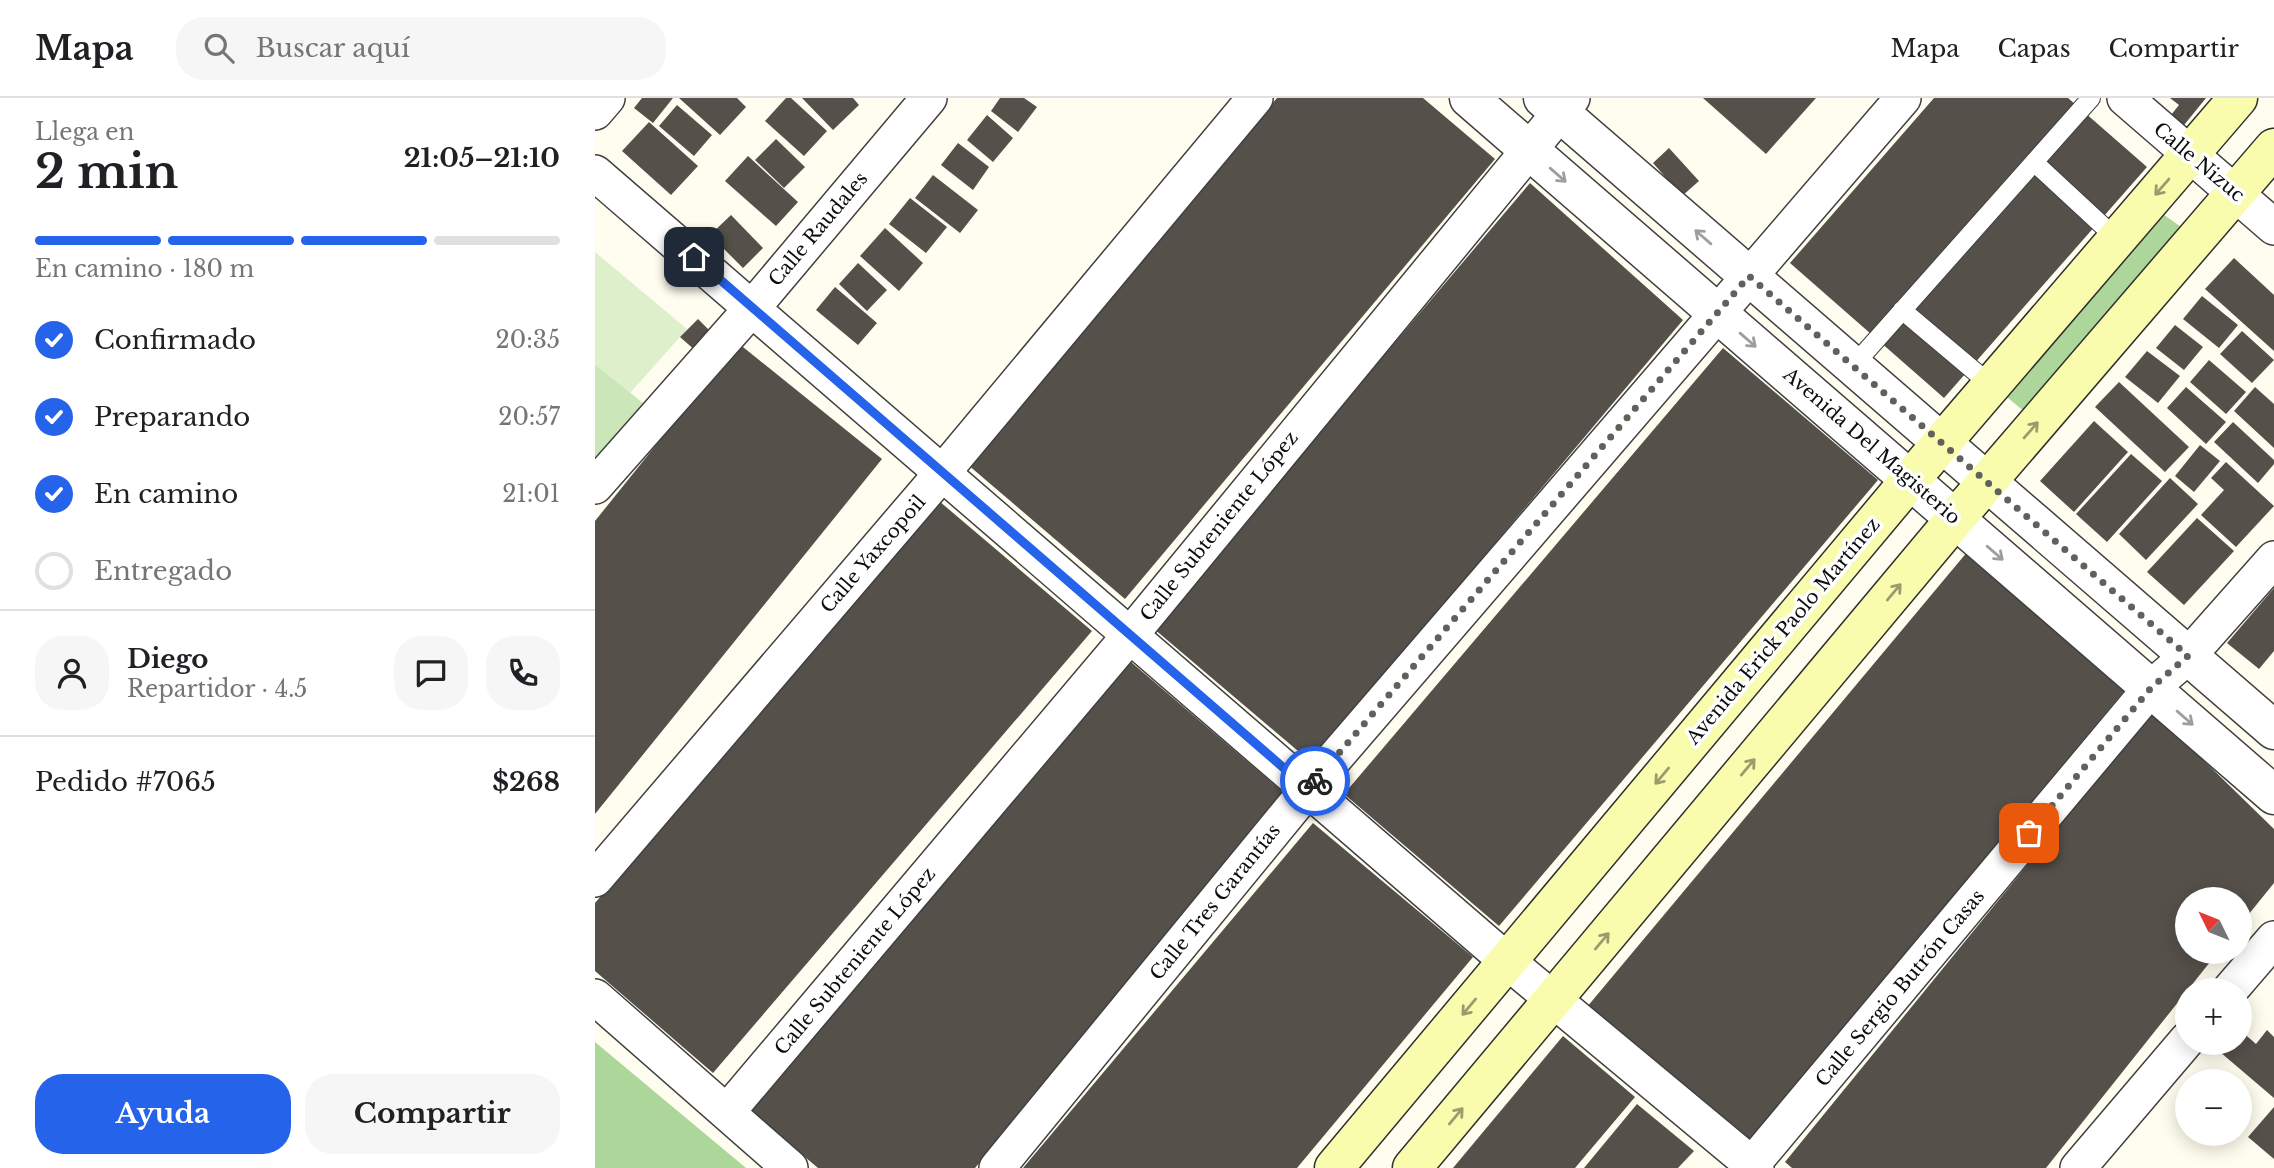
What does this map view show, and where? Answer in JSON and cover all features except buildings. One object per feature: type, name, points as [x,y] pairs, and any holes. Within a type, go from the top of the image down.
[{"type":"main road","name":"Avenida Erick Paolo Martínez","points":[[1334,1168],[1942,442],[2238,98]]},
{"type":"main road","points":[[1412,1168],[1955,519],[2274,148]]},
{"type":"street","points":[[595,112],[607,98]]},
{"type":"street","name":"Calle Raudales","points":[[595,486],[753,307],[929,98]]},
{"type":"street","name":"Calle Yaxcopoil","points":[[595,879],[943,472],[1255,98]]},
{"type":"street","name":"Avenida Del Magisterio","points":[[1469,98],[2274,795]]},
{"type":"street","name":"Calle Tres Garantías","points":[[997,1168],[1308,789],[1903,98]]},
{"type":"street","name":"Calle Nizuc","points":[[2125,98],[2274,226]]},
{"type":"street","points":[[1558,103],[1749,276],[2274,730]]},
{"type":"street","name":"Calle Subteniente López","points":[[727,1112],[1131,634],[1528,149],[1558,103]]},
{"type":"street","points":[[595,173],[1507,961],[1752,1167]]},
{"type":"street","name":"Calle Sergio Butrón Casas","points":[[1752,1167],[2151,688],[2188,656],[2274,559]]},
{"type":"street","points":[[2240,978],[2274,939]]},
{"type":"street","points":[[595,997],[790,1168]]},
{"type":"street","points":[[2078,1168],[2175,1054]]},
{"type":"lane","points":[[1853,366],[2091,98]]},
{"type":"lane","points":[[2034,162],[2117,239]]},
{"type":"lane","points":[[1902,310],[1991,385]]},
{"type":"green space","points":[[2160,212],[2194,236],[2033,419],[2001,392]]},
{"type":"green space","points":[[595,252],[687,329],[630,393],[595,364]]},
{"type":"green space","points":[[595,364],[649,408],[595,470]]},
{"type":"green space","points":[[595,1042],[746,1168],[595,1168]]},
{"type":"way so far","points":[[1315,781],[1749,276],[2188,656],[2151,688],[2029,833]]},
{"type":"route","points":[[694,257],[1308,789],[1315,781]]}]
